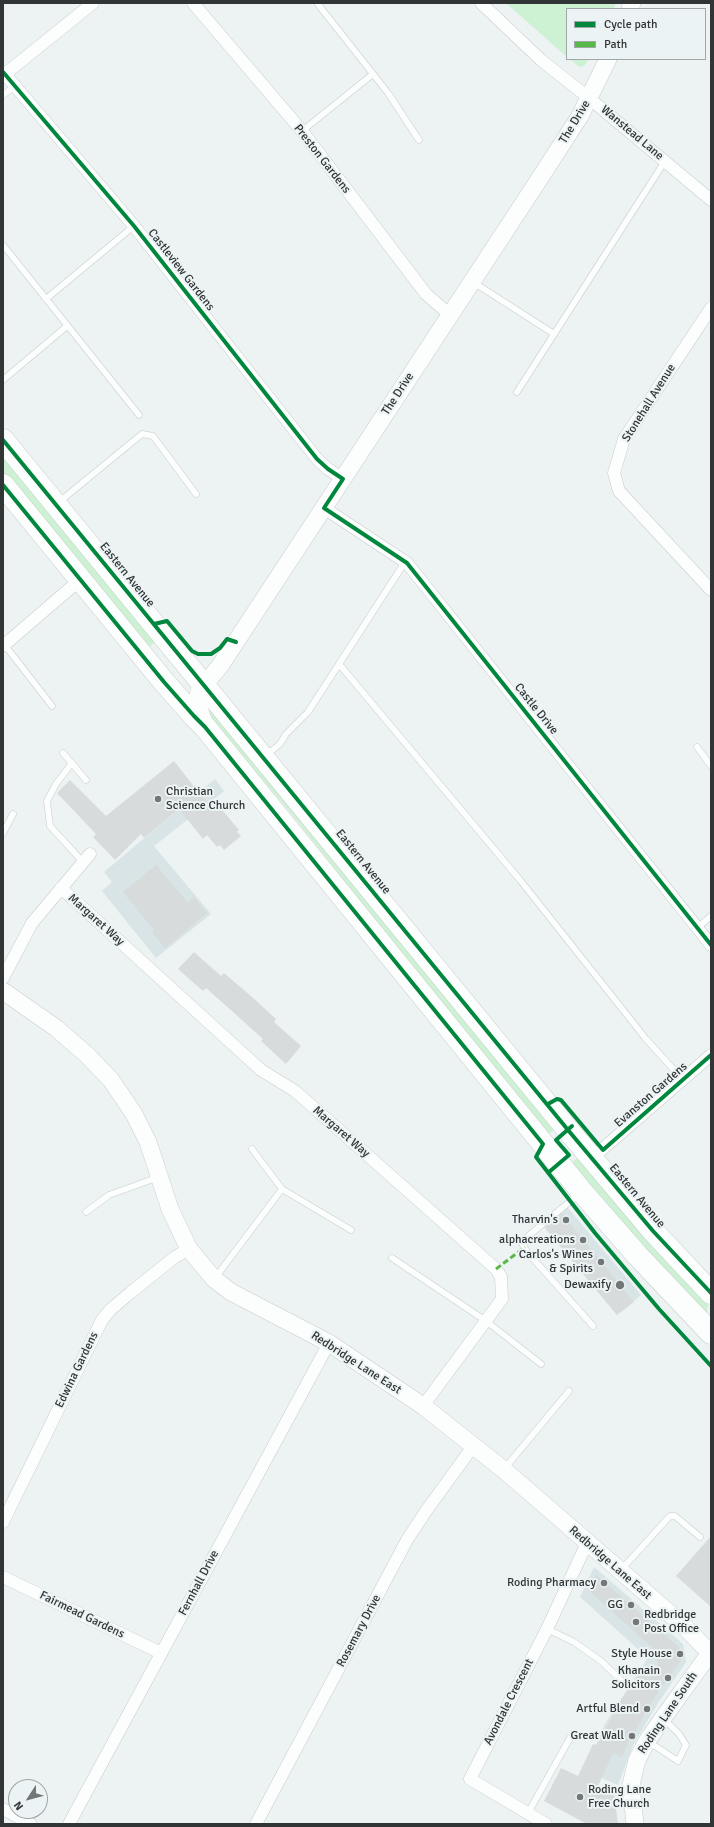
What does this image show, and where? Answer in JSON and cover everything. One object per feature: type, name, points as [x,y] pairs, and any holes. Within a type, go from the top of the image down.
[{"type":"highway","name":"Eastern Avenue","points":[[3,440],[592,1158],[653,1231],[711,1293]]},
{"type":"highway","points":[[3,485],[175,696],[205,727],[582,1192],[638,1256],[711,1333]]},
{"type":"street","points":[[4,73],[93,3]]},
{"type":"street","name":"Preston Gardens","points":[[193,3],[302,132],[426,294],[431,300],[450,315]]},
{"type":"street","name":"Wanstead Lane","points":[[481,3],[541,60],[711,200]]},
{"type":"street","name":"The Drive","points":[[205,727],[198,701],[199,691],[220,666],[542,175],[589,98],[608,60]]},
{"type":"street","name":"Castleview Gardens","points":[[4,73],[14,87],[134,226],[316,459],[343,479]]},
{"type":"street","name":"Stonehall Avenue","points":[[711,308],[624,439],[614,473],[619,491],[711,590]]},
{"type":"street","name":"Castle Drive","points":[[324,508],[405,562],[711,945]]},
{"type":"street","points":[[4,644],[81,579]]},
{"type":"street","name":"Margaret Way","points":[[3,978],[32,923],[86,858]]},
{"type":"street","name":"Margaret Way","points":[[61,888],[260,1070],[295,1091],[496,1269],[501,1277],[502,1299],[423,1406]]},
{"type":"street","name":"Redbridge Lane East","points":[[3,991],[56,1028],[87,1055],[111,1080],[134,1114],[148,1142],[170,1209],[189,1248],[214,1279],[231,1292],[329,1343],[423,1406],[504,1470],[683,1625],[711,1654]]},
{"type":"street","name":"Evanston Gardens","points":[[592,1158],[711,1055]]},
{"type":"street","name":"Edwina Gardens","points":[[3,1522],[102,1320],[110,1310],[130,1293],[174,1257],[189,1248]]},
{"type":"street","name":"Fernhall Drive","points":[[69,1824],[329,1343]]},
{"type":"street","name":"Rosemary Drive","points":[[256,1824],[407,1540],[474,1445]]},
{"type":"street","name":"Avondale Crescent","points":[[546,1824],[470,1779],[547,1629],[587,1543]]},
{"type":"street","name":"Fairmead Gardens","points":[[3,1577],[161,1653]]},
{"type":"street","name":"Roding Lane South","points":[[635,1824],[631,1785],[637,1760],[647,1741],[663,1718],[711,1654]]},
{"type":"street","points":[[3,1809],[31,1824]]},
{"type":"lane","points":[[317,3],[373,74],[419,140]]},
{"type":"lane","points":[[302,132],[373,74]]},
{"type":"lane","points":[[3,95],[14,87]]},
{"type":"lane","points":[[517,392],[665,161]]},
{"type":"lane","points":[[46,299],[134,226]]},
{"type":"lane","points":[[3,245],[139,415]]},
{"type":"lane","points":[[472,282],[554,334]]},
{"type":"lane","points":[[3,380],[67,326]]},
{"type":"lane","points":[[56,505],[142,434],[153,436],[196,494]]},
{"type":"lane","points":[[264,757],[280,744],[286,734],[308,712],[405,562]]},
{"type":"lane","points":[[4,644],[52,706]]},
{"type":"lane","points":[[339,664],[520,880],[646,1039],[683,1080]]},
{"type":"lane","points":[[697,747],[711,766]]},
{"type":"lane","points":[[63,753],[86,780]]},
{"type":"lane","points":[[72,763],[56,784],[47,801],[50,826],[86,858]]},
{"type":"lane","points":[[3,833],[13,814]]},
{"type":"lane","points":[[697,928],[711,916]]},
{"type":"lane","points":[[252,1149],[282,1190],[352,1230]]},
{"type":"lane","points":[[86,1212],[109,1195],[159,1177]]},
{"type":"lane","points":[[214,1279],[282,1190]]},
{"type":"lane","points":[[582,1192],[522,1242],[528,1253],[593,1326]]},
{"type":"lane","points":[[392,1258],[486,1321],[541,1364]]},
{"type":"lane","points":[[504,1470],[569,1391]]},
{"type":"lane","points":[[620,1571],[670,1516],[675,1516],[700,1537]]},
{"type":"lane","points":[[547,1629],[574,1642],[601,1661],[625,1684]]},
{"type":"lane","points":[[647,1741],[678,1761],[686,1745],[679,1734],[663,1718]]},
{"type":"lane","points":[[528,1813],[570,1738]]},
{"type":"shaded area","points":[[215,779],[224,791],[154,846],[211,914],[156,958],[102,891],[112,882],[104,872]]},
{"type":"shaded area","points":[[567,1207],[641,1295],[617,1315],[544,1227]]},
{"type":"shaded area","points":[[594,1567],[683,1644],[686,1662],[658,1703],[633,1745],[618,1785],[585,1771],[605,1724],[648,1658],[580,1597]]},
{"type":"green space","points":[[506,3],[616,3],[614,8],[566,8],[566,56]]},
{"type":"green space","points":[[570,60],[588,60],[584,66],[580,67]]},
{"type":"green space","points":[[3,458],[155,642],[147,649],[3,474]]},
{"type":"green space","points":[[203,700],[556,1128],[545,1137],[340,887],[339,874],[290,812],[202,708]]},
{"type":"green space","points":[[580,1156],[708,1304],[707,1312],[705,1314],[570,1164]]},
{"type":"building","points":[[174,761],[208,804],[213,799],[239,830],[237,832],[241,836],[224,850],[220,845],[217,847],[207,835],[203,839],[179,809],[144,838],[141,834],[115,860],[93,837],[96,834],[57,793],[70,780],[106,816]]},
{"type":"building","points":[[156,865],[188,903],[194,897],[207,913],[165,948],[152,932],[154,930],[123,892]]},
{"type":"building","points":[[194,952],[221,976],[224,973],[252,997],[276,1019],[274,1022],[301,1046],[286,1064],[261,1041],[263,1039],[206,988],[203,991],[178,969]]},
{"type":"building","points":[[562,1214],[634,1302],[617,1315],[545,1228]]},
{"type":"building","points":[[711,1536],[711,1607],[676,1576]]},
{"type":"building","points":[[596,1575],[680,1648],[681,1660],[656,1695],[628,1743],[622,1757],[613,1753],[598,1786],[614,1793],[618,1824],[587,1824],[544,1801],[561,1768],[578,1776],[593,1744],[597,1745],[622,1698],[641,1673],[648,1678],[658,1664],[656,1651],[588,1590]]},
{"type":"marked path","points":[[496,1269],[525,1247]]},
{"type":"cycle path","points":[[3,72],[134,226],[317,459],[328,469],[343,479],[324,508],[407,563],[711,945]]},
{"type":"cycle path","points":[[3,440],[568,1130],[653,1231],[711,1293]]},
{"type":"cycle path","points":[[3,485],[164,682],[205,727],[543,1144],[536,1157],[595,1233],[659,1309],[711,1366]]},
{"type":"cycle path","points":[[154,624],[167,621],[192,651],[198,654],[211,654],[220,648],[227,639],[236,642]]},
{"type":"cycle path","points":[[548,1104],[557,1099],[561,1100],[603,1150],[711,1055]]},
{"type":"cycle path","points":[[549,1172],[569,1155],[556,1140],[572,1126]]},
{"type":"place","name":"Christian Science Church","points":[[158,799]]},
{"type":"place","name":"Tharvin's","points":[[566,1220]]},
{"type":"place","name":"alphacreations","points":[[583,1240]]},
{"type":"place","name":"Carlos's Wines & Spirits","points":[[601,1262]]},
{"type":"place","name":"Dewaxify","points":[[620,1285]]},
{"type":"place","name":"Roding Pharmacy","points":[[604,1583]]},
{"type":"place","name":"GG","points":[[631,1605]]},
{"type":"place","name":"Redbridge Post Office","points":[[636,1622]]},
{"type":"place","name":"Style House","points":[[680,1654]]},
{"type":"place","name":"Khanain Solicitors","points":[[668,1678]]},
{"type":"place","name":"Artful Blend","points":[[647,1709]]},
{"type":"place","name":"Great Wall","points":[[632,1736]]},
{"type":"place","name":"Roding Lane Free Church","points":[[580,1797]]}]
